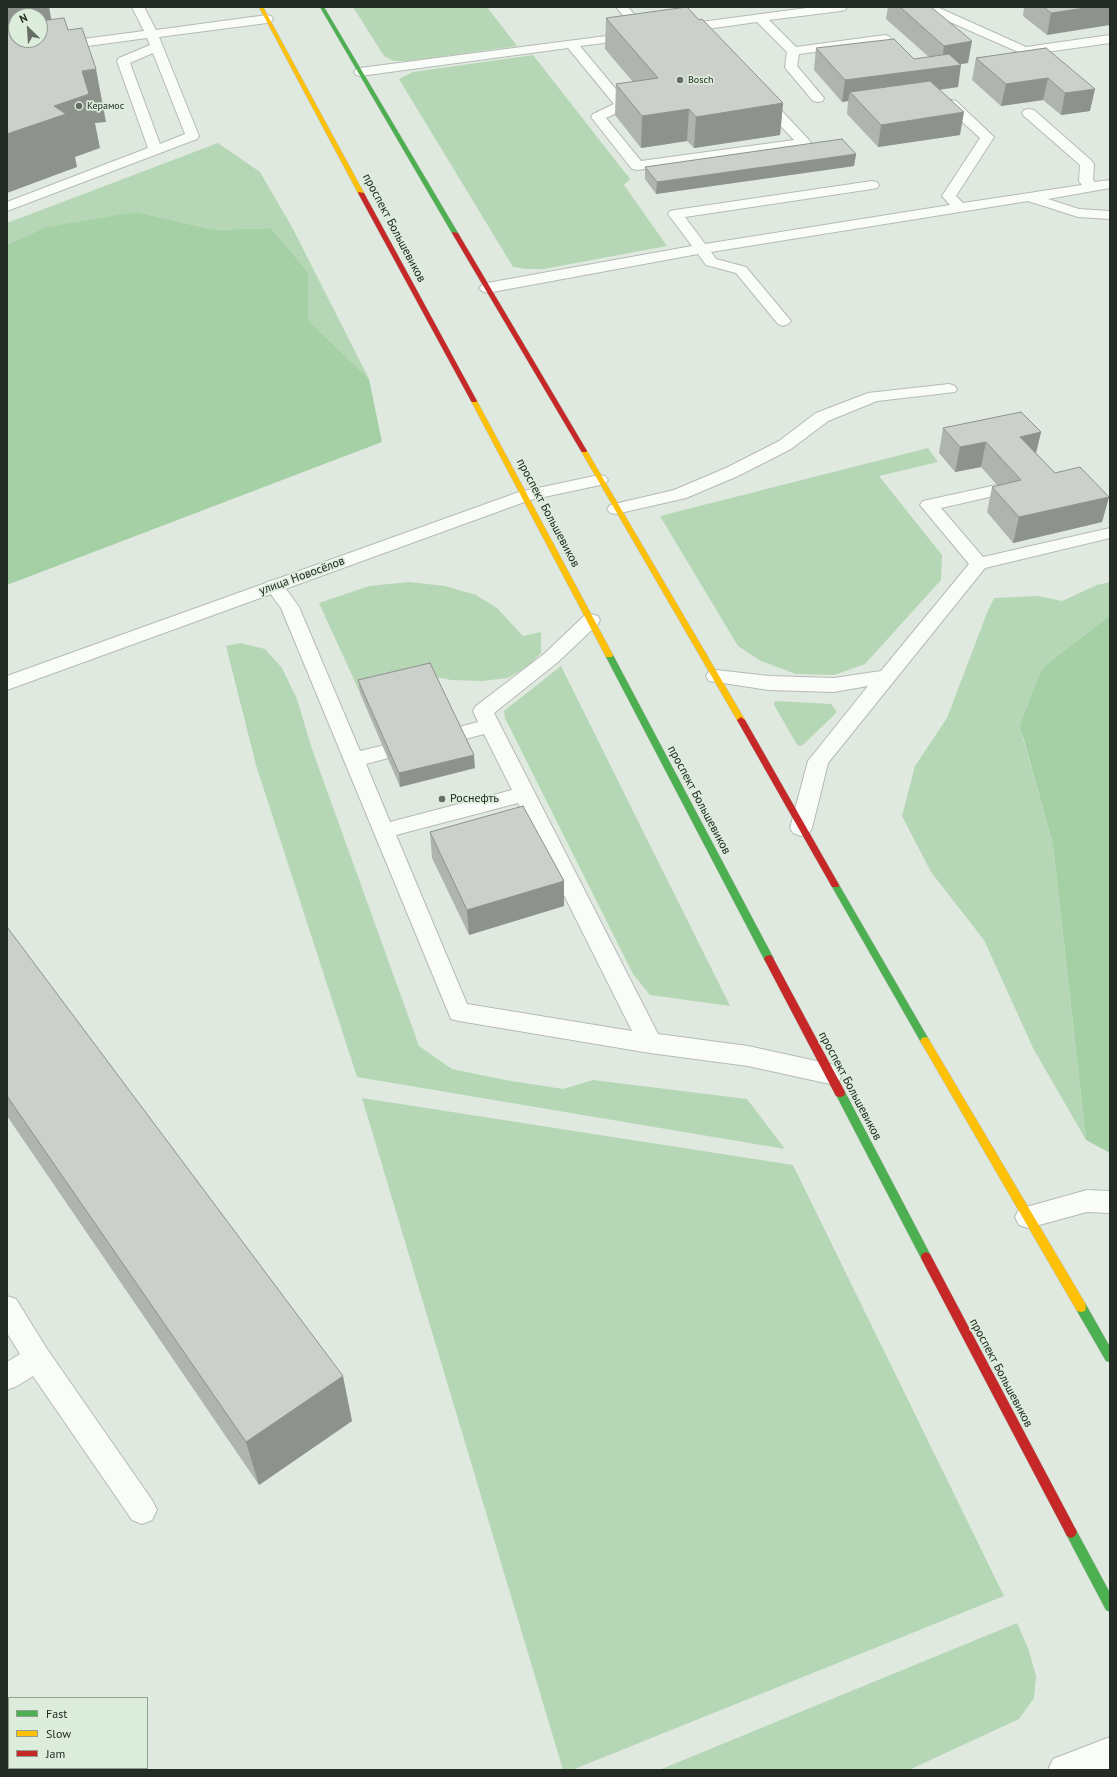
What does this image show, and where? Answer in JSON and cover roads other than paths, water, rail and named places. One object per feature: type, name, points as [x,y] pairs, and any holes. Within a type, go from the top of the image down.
[{"type":"main road","name":"проспект Большевиков","points":[[261,7],[591,620],[1110,1606]]},
{"type":"main road","points":[[322,7],[616,509],[716,676],[801,828],[1110,1357]]},
{"type":"street","points":[[7,207],[192,136],[154,41],[138,7]]},
{"type":"street","points":[[622,7],[645,34]]},
{"type":"street","points":[[927,7],[1025,51],[1110,39]]},
{"type":"street","points":[[360,72],[833,8]]},
{"type":"street","points":[[760,18],[793,51]]},
{"type":"street","points":[[7,53],[154,41],[267,19]]},
{"type":"street","points":[[696,26],[709,40]]},
{"type":"street","points":[[793,51],[884,39]]},
{"type":"street","points":[[154,41],[123,61],[155,150]]},
{"type":"street","points":[[572,44],[622,105],[598,117],[637,166],[804,143],[751,86]]},
{"type":"street","points":[[793,51],[791,67],[818,98]]},
{"type":"street","points":[[951,104],[987,137],[949,196],[961,209]]},
{"type":"street","points":[[1029,113],[1087,164],[1086,181],[1092,187]]},
{"type":"street","points":[[487,288],[702,250],[1110,184]]},
{"type":"street","points":[[783,321],[741,270],[712,262],[675,214],[872,185]]},
{"type":"street","points":[[1029,197],[1103,199]]},
{"type":"street","points":[[1029,197],[1078,213],[1110,215]]},
{"type":"street","points":[[616,509],[680,494],[732,472],[786,445],[822,417],[874,396],[949,389]]},
{"type":"street","name":"улица Новосёлов","points":[[7,683],[525,496],[599,480]]},
{"type":"street","points":[[979,564],[929,505],[1000,489]]},
{"type":"street","points":[[801,828],[818,761],[979,564],[1110,533]]},
{"type":"street","points":[[274,586],[290,607],[459,1012],[748,1056],[830,1074]]},
{"type":"street","points":[[591,620],[551,658],[483,711],[650,1042]]},
{"type":"street","points":[[716,676],[769,683],[834,685],[886,677]]},
{"type":"street","points":[[458,734],[490,726]]},
{"type":"street","points":[[354,760],[385,752]]},
{"type":"street","points":[[384,832],[524,794]]},
{"type":"street","points":[[1028,1218],[1087,1201],[1110,1202]]},
{"type":"street","points":[[7,1308],[36,1358],[142,1510]]},
{"type":"street","points":[[7,1377],[36,1358]]},
{"type":"street","points":[[1064,1770],[1110,1753]]},
{"type":"place","name":"Bosch","points":[[680,80]]},
{"type":"place","name":"Керамос","points":[[79,106]]},
{"type":"place","name":"Роснефть","points":[[442,799]]}]
